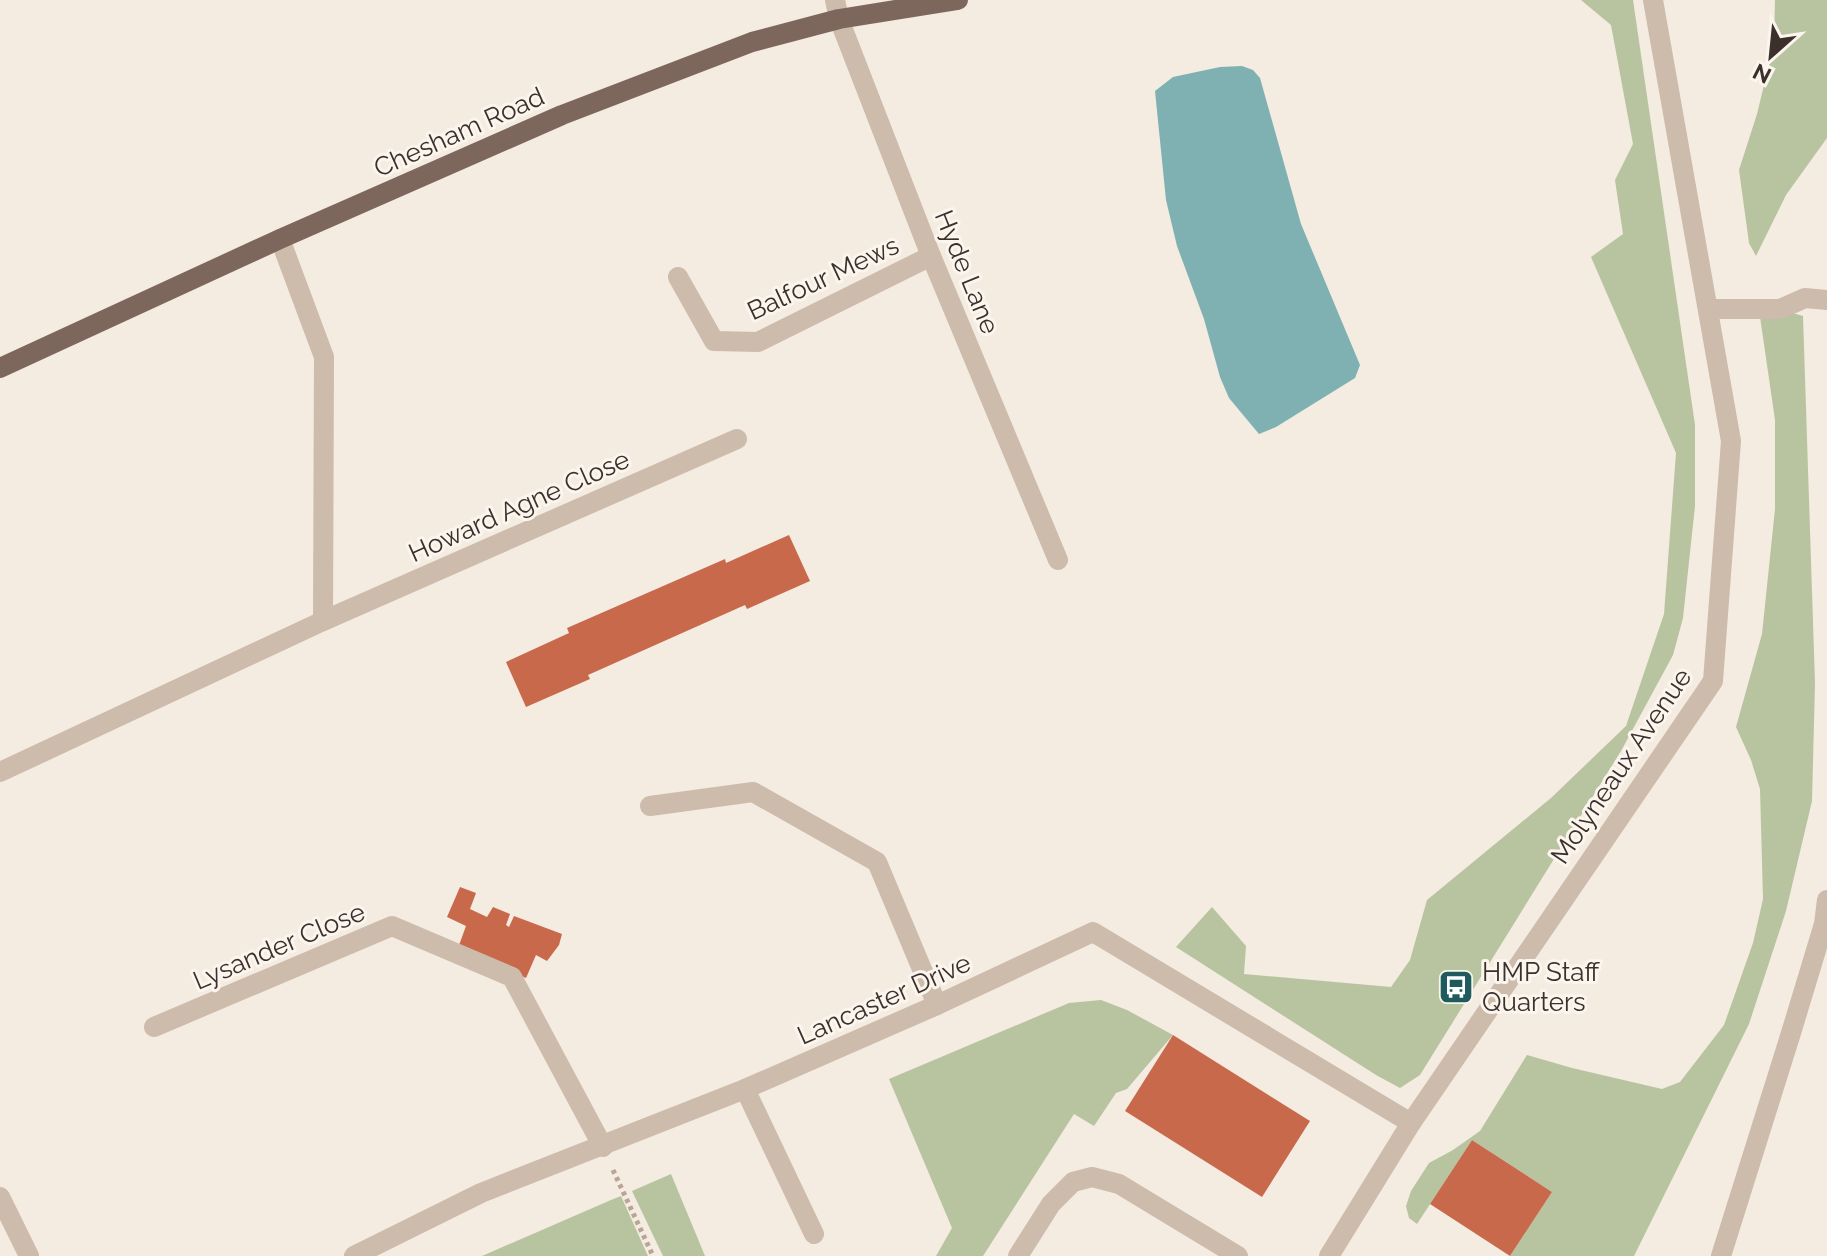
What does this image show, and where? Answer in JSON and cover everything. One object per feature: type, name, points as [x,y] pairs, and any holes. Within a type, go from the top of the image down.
[{"type":"main road","name":"Chesham Road","points":[[0,368],[280,239],[562,115],[837,9],[958,0]]},
{"type":"street","name":"Molyneaux Avenue","points":[[1329,1256],[1411,1123],[1713,681],[1731,441],[1653,0]]},
{"type":"street","name":"Hyde Lane","points":[[837,9],[931,256],[1058,560]]},
{"type":"street","points":[[280,239],[324,357],[323,621]]},
{"type":"street","name":"Balfour Mews","points":[[678,277],[714,341],[758,342],[931,256]]},
{"type":"street","points":[[1708,309],[1780,309],[1805,298],[1826,296]]},
{"type":"street","name":"Howard Agne Close","points":[[0,772],[323,621],[737,439]]},
{"type":"street","points":[[650,806],[753,792],[877,862],[937,1005]]},
{"type":"street","points":[[1721,1256],[1824,924],[1827,900]]},
{"type":"street","name":"Lysander Close","points":[[154,1027],[392,926],[512,977],[603,1147]]},
{"type":"street","name":"Lancaster Drive","points":[[354,1256],[481,1193],[745,1089],[1093,932],[1411,1123]]},
{"type":"street","points":[[745,1089],[814,1234]]},
{"type":"street","points":[[1018,1256],[1051,1204],[1073,1182],[1092,1177],[1119,1184],[1238,1256]]},
{"type":"street","points":[[0,1197],[29,1256]]},
{"type":"path","points":[[603,1147],[653,1256]]},
{"type":"green space","points":[[1581,0],[1633,0],[1695,425],[1695,506],[1683,618],[1673,655],[1621,751],[1420,1075],[1400,1088],[1176,947],[1212,907],[1246,946],[1244,974],[1391,987],[1410,960],[1427,900],[1551,798],[1626,726],[1664,614],[1676,453],[1591,257],[1623,234],[1615,180],[1633,144],[1611,25]]},
{"type":"green space","points":[[1775,0],[1827,0],[1827,138],[1786,195],[1756,256],[1749,243],[1739,170],[1774,44]]},
{"type":"green space","points":[[1758,303],[1803,316],[1815,683],[1812,801],[1786,911],[1749,1024],[1634,1256],[1510,1256],[1552,1192],[1472,1140],[1417,1224],[1409,1218],[1406,1206],[1411,1191],[1429,1163],[1480,1131],[1527,1055],[1662,1089],[1680,1082],[1724,1025],[1753,943],[1763,899],[1760,789],[1736,727],[1762,634],[1775,509],[1775,420]]},
{"type":"green space","points":[[1101,1000],[1173,1035],[1127,1089],[1116,1093],[1094,1126],[1074,1114],[983,1256],[936,1256],[952,1228],[889,1079],[1069,1003]]},
{"type":"green space","points":[[671,1174],[705,1256],[663,1256],[632,1191]]},
{"type":"green space","points":[[621,1196],[648,1256],[482,1256],[611,1200]]},
{"type":"water","points":[[1242,66],[1253,70],[1260,78],[1301,224],[1360,365],[1355,378],[1276,427],[1259,434],[1229,398],[1177,246],[1166,200],[1155,91],[1173,77],[1220,67]]},
{"type":"building","points":[[789,535],[810,581],[747,609],[745,605],[588,675],[590,679],[526,707],[506,662],[569,633],[567,628],[725,559],[726,563]]},
{"type":"building","points":[[460,887],[476,893],[470,909],[487,917],[493,907],[510,914],[506,925],[509,927],[514,916],[562,934],[559,945],[547,961],[536,955],[526,978],[458,948],[466,926],[447,917]]},
{"type":"building","points":[[1173,1035],[1310,1121],[1262,1197],[1125,1111]]},
{"type":"building","points":[[1472,1140],[1552,1192],[1510,1256],[1430,1204]]},
{"type":"place","name":"HMP Staff Quarters","points":[[1456,987]]}]
